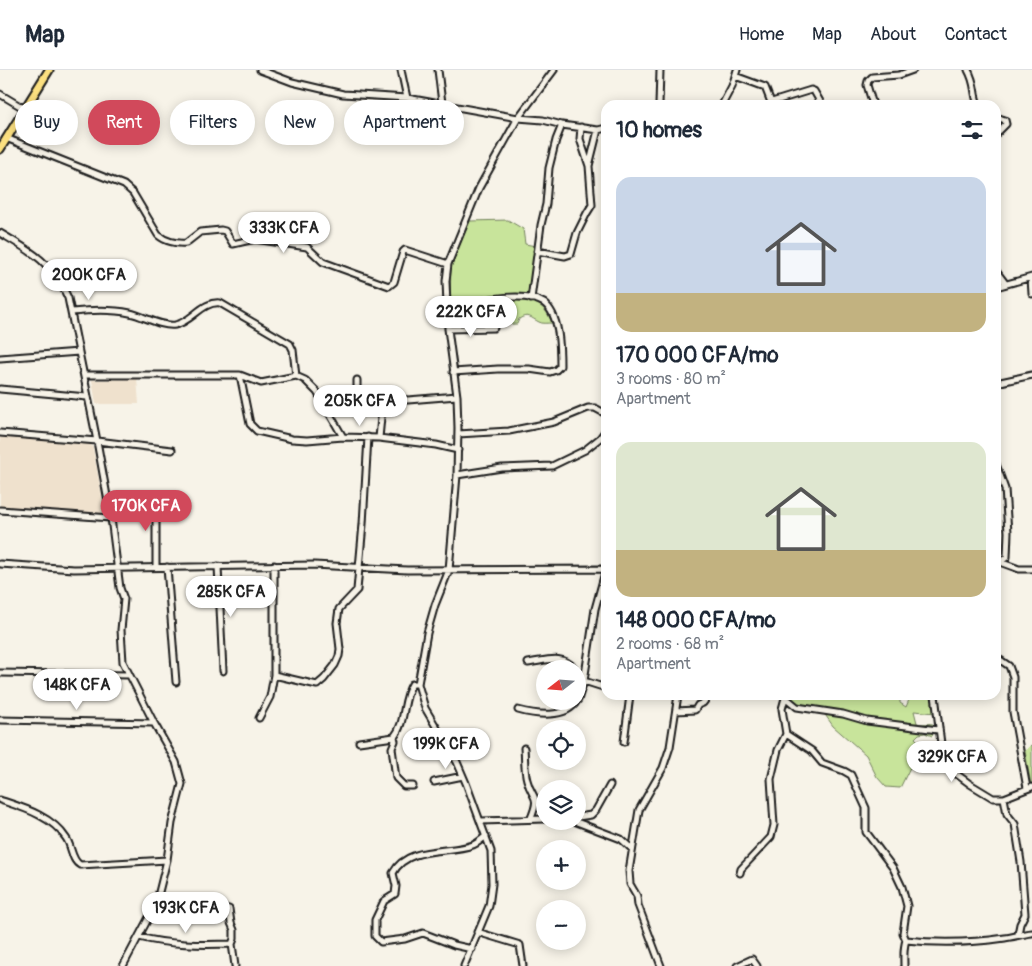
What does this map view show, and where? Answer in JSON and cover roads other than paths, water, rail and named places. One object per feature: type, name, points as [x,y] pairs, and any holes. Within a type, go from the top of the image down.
[{"type":"highway","points":[[31,100],[49,70]]},
{"type":"highway","points":[[0,149],[15,124]]},
{"type":"street","points":[[260,70],[292,82],[343,94],[421,100]]},
{"type":"street","points":[[401,70],[407,98]]},
{"type":"street","points":[[438,70],[442,100]]},
{"type":"street","points":[[464,966],[489,906],[492,884],[490,851],[463,776],[426,708],[418,684],[427,633],[448,570],[457,475],[457,396],[448,329],[446,281],[448,264],[479,188],[518,118],[554,70]]},
{"type":"street","points":[[659,100],[660,70]]},
{"type":"street","points":[[872,100],[867,85],[868,80],[872,77],[899,75],[913,70]]},
{"type":"street","points":[[968,70],[974,82],[976,100]]},
{"type":"street","points":[[724,100],[738,72],[766,87],[771,100]]},
{"type":"street","points":[[781,100],[811,90],[814,91],[819,100]]},
{"type":"street","points":[[0,94],[15,103]]},
{"type":"street","points":[[464,107],[518,118],[601,129]]},
{"type":"street","points":[[1001,119],[1005,120],[1006,124],[1001,129]]},
{"type":"street","points":[[531,299],[541,224],[546,204],[549,168],[562,125]]},
{"type":"street","points":[[538,251],[564,256],[571,254],[577,233],[592,205],[589,166],[580,139],[581,127]]},
{"type":"street","points":[[589,166],[598,130]]},
{"type":"street","points":[[6,138],[124,185],[132,193],[162,239],[186,244],[200,232],[221,230],[225,231],[233,244],[255,239],[307,248],[323,262],[389,286],[394,282],[405,250],[448,264]]},
{"type":"street","points":[[0,233],[47,264],[62,284],[72,312],[111,518],[120,589],[124,599],[121,630],[122,653],[129,675],[176,762],[182,784],[172,822],[167,860],[156,904],[123,966]]},
{"type":"street","points":[[1001,285],[1032,277],[1032,294]]},
{"type":"street","points":[[1001,278],[1005,284]]},
{"type":"street","points":[[448,307],[511,296],[531,299],[543,303],[549,309],[560,343],[560,366],[550,372],[529,369],[453,372]]},
{"type":"street","points":[[72,312],[89,310],[122,312],[172,325],[184,322],[211,303],[220,303],[290,344],[293,350],[296,376]]},
{"type":"street","points":[[448,329],[494,328]]},
{"type":"street","points":[[0,358],[79,352]]},
{"type":"street","points":[[84,375],[240,375],[261,383],[296,376],[306,380],[317,392],[342,437]]},
{"type":"street","points":[[240,375],[250,424],[257,431],[292,439],[368,437],[436,445],[458,450]]},
{"type":"street","points":[[1001,382],[1032,375]]},
{"type":"street","points":[[357,380],[357,390],[360,393],[383,397],[408,400],[457,396]]},
{"type":"street","points":[[0,389],[87,397]]},
{"type":"street","points":[[378,438],[383,397]]},
{"type":"street","points":[[458,434],[509,431],[554,422],[588,408],[595,408],[601,411]]},
{"type":"street","points":[[0,432],[172,450]]},
{"type":"street","points":[[274,674],[313,685],[321,683],[339,656],[337,616],[339,609],[356,590],[364,524],[368,437]]},
{"type":"street","points":[[457,475],[502,468],[552,466],[572,458],[600,438]]},
{"type":"street","points":[[1001,477],[1005,488],[1008,532],[1007,557],[1001,560]]},
{"type":"street","points":[[156,497],[156,567]]},
{"type":"street","points":[[0,510],[111,518]]},
{"type":"street","points":[[1001,563],[1019,569],[1032,569]]},
{"type":"street","points":[[0,564],[74,569],[274,565],[407,570],[601,569]]},
{"type":"street","points":[[259,718],[270,697],[274,674],[274,565]]},
{"type":"street","points":[[218,566],[223,670]]},
{"type":"street","points":[[167,567],[176,682]]},
{"type":"street","points":[[586,668],[595,609],[601,587]]},
{"type":"street","points":[[545,660],[556,658],[568,660]]},
{"type":"street","points":[[935,700],[943,760],[947,767],[993,798],[1004,798],[1029,787],[1013,712],[1013,678],[1009,666],[1001,660]]},
{"type":"street","points":[[528,663],[536,662]]},
{"type":"street","points":[[0,673],[129,675]]},
{"type":"street","points":[[586,682],[601,686]]},
{"type":"street","points":[[413,786],[404,786],[396,778],[392,748],[408,691],[412,684],[418,684]]},
{"type":"street","points":[[624,742],[629,700]]},
{"type":"street","points":[[661,966],[638,905],[637,896],[630,884],[629,871],[639,810],[664,768],[670,747],[677,700]]},
{"type":"street","points":[[676,711],[695,710],[705,700]]},
{"type":"street","points":[[740,873],[741,869],[771,836],[774,825],[771,779],[776,757],[786,734],[782,709],[783,700]]},
{"type":"street","points":[[789,700],[797,707],[842,714],[867,721],[938,730]]},
{"type":"street","points":[[518,710],[548,714],[567,710]]},
{"type":"street","points":[[0,720],[154,723]]},
{"type":"street","points":[[786,734],[812,751],[822,763],[851,775],[866,808],[866,832],[893,868],[902,887],[907,906],[903,933],[906,940],[903,950],[905,956],[904,966]]},
{"type":"street","points":[[359,742],[394,737]]},
{"type":"street","points":[[524,748],[527,781],[536,796],[532,818]]},
{"type":"street","points":[[434,782],[463,776]]},
{"type":"street","points":[[586,815],[591,815],[596,810],[610,785]]},
{"type":"street","points":[[1004,798],[1007,814],[1015,824],[1023,877],[1025,914],[1018,934]]},
{"type":"street","points":[[0,800],[37,814],[53,823],[67,838],[76,863],[80,865],[167,860]]},
{"type":"street","points":[[480,821],[536,818]]},
{"type":"street","points":[[586,826],[621,839],[632,849]]},
{"type":"street","points":[[472,948],[454,946],[423,933],[404,939],[381,942],[375,936],[374,924],[384,901],[395,894],[396,886],[392,873],[402,862],[423,853],[475,845],[486,836]]},
{"type":"street","points":[[156,904],[182,909],[230,909],[231,923],[234,930],[232,944],[235,966]]},
{"type":"street","points":[[477,932],[520,945],[523,966]]},
{"type":"street","points":[[906,940],[936,944],[957,943],[1008,938],[1018,934],[1032,933]]},
{"type":"street","points":[[139,937],[158,942],[178,944],[232,944]]},
{"type":"street","points":[[737,966],[752,960],[757,966]]}]
